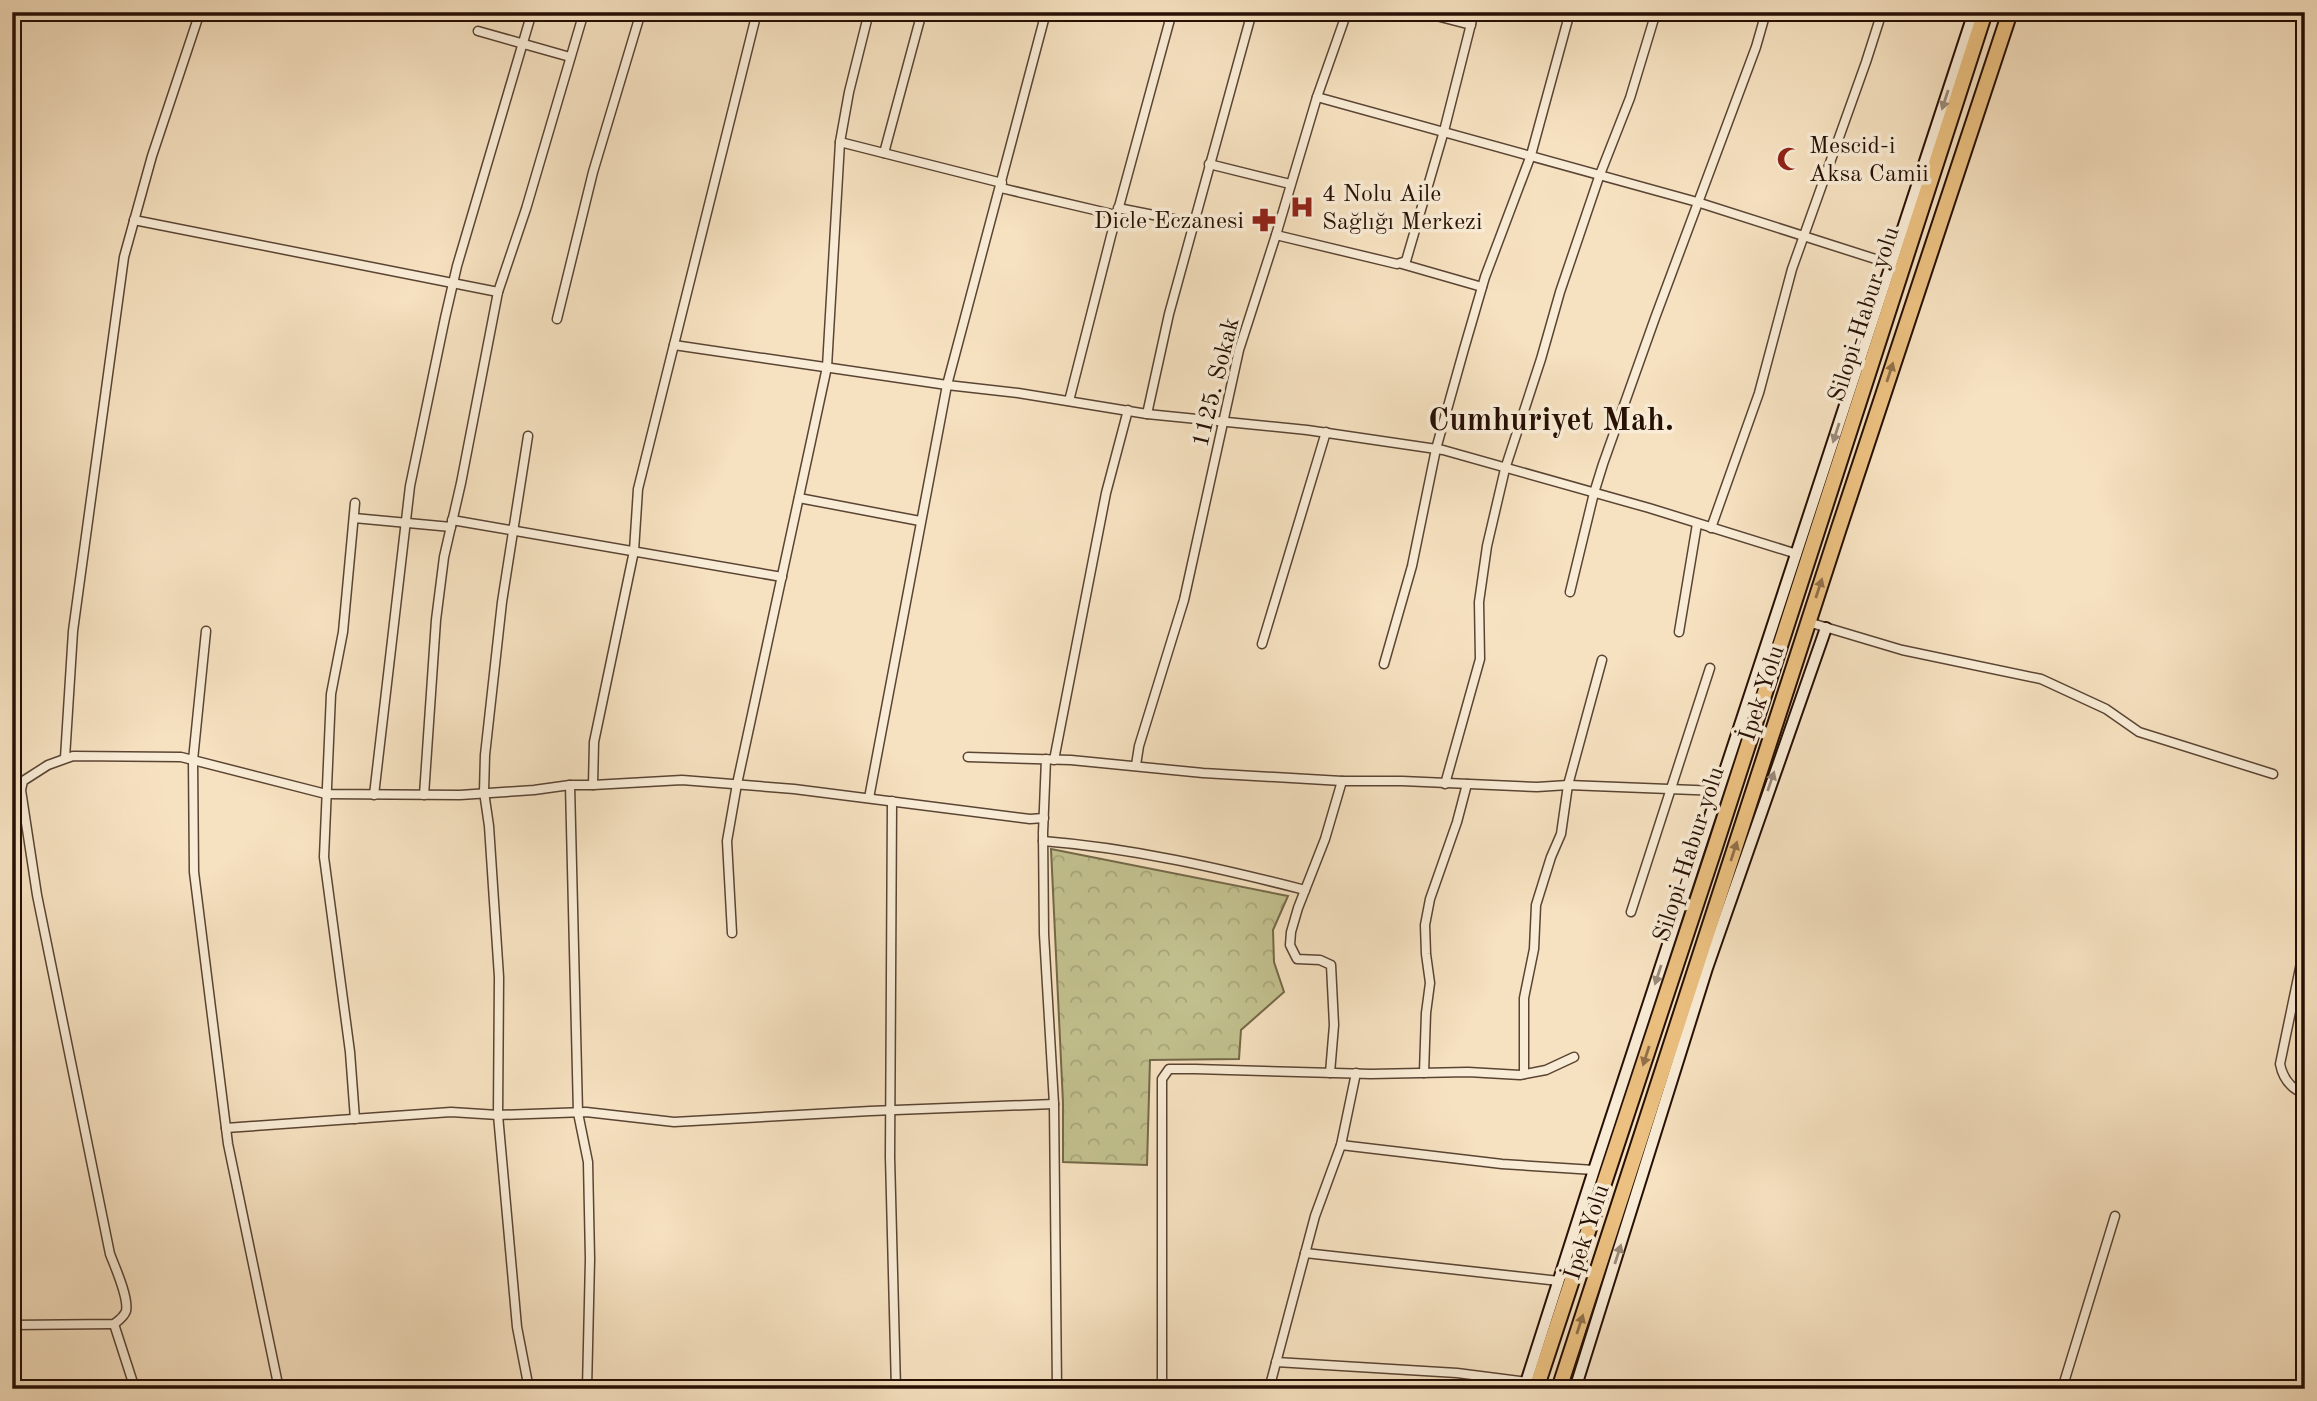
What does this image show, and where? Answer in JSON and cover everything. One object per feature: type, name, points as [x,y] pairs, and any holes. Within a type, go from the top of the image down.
[{"type":"highway","name":"İpek Yolu","points":[[1559,1389],[1808,622],[2010,12]]},
{"type":"highway","name":"Silopi-Habur yolu","points":[[1529,1386],[1853,420],[1974,13]]},
{"type":"highway","points":[[1853,420],[1873,426]]},
{"type":"street","points":[[65,758],[73,631],[124,257],[152,156],[200,12]]},
{"type":"street","points":[[374,794],[411,486],[453,282],[532,12]]},
{"type":"street","points":[[424,795],[436,620],[444,557],[498,292],[526,209],[584,12]]},
{"type":"street","points":[[556,319],[593,172],[641,12]]},
{"type":"street","points":[[593,785],[594,742],[634,551],[638,489],[757,12]]},
{"type":"street","points":[[732,933],[727,841],[827,367],[840,142],[849,92],[869,12]]},
{"type":"street","points":[[884,153],[922,12]]},
{"type":"street","points":[[869,798],[947,385],[1002,186],[1046,12]]},
{"type":"street","points":[[1069,401],[1117,211],[1172,12]]},
{"type":"street","points":[[1147,414],[1169,314],[1252,12]]},
{"type":"street","name":"1125. Sokak","points":[[1136,765],[1139,746],[1184,600],[1239,350],[1317,97],[1347,12]]},
{"type":"street","points":[[1421,12],[1471,25]]},
{"type":"street","points":[[1402,264],[1409,253],[1444,131],[1474,12]]},
{"type":"street","points":[[1384,664],[1412,566],[1436,449],[1482,287],[1531,155],[1570,12]]},
{"type":"street","points":[[1445,784],[1450,758],[1480,659],[1479,602],[1487,546],[1505,469],[1560,292],[1599,177],[1630,98],[1656,12]]},
{"type":"street","points":[[1570,592],[1594,493],[1697,202],[1756,47],[1766,12]]},
{"type":"street","points":[[1711,528],[1759,393],[1792,269],[1882,12]]},
{"type":"street","points":[[1276,1362],[1457,1373],[1529,1386],[1594,1170],[1974,13]]},
{"type":"street","points":[[478,31],[570,57]]},
{"type":"street","points":[[1317,97],[1697,202],[1891,264]]},
{"type":"street","points":[[840,142],[1002,186],[1117,211],[1194,223]]},
{"type":"street","points":[[1209,164],[1290,184]]},
{"type":"street","points":[[134,220],[498,292]]},
{"type":"street","points":[[1276,235],[1402,264],[1482,287]]},
{"type":"street","points":[[674,345],[1147,414],[1326,432],[1436,449],[1797,554]]},
{"type":"street","points":[[1057,1389],[1054,1104],[1044,934],[1044,818],[1050,760],[1103,505],[1128,410]]},
{"type":"street","points":[[1262,644],[1326,432]]},
{"type":"street","points":[[528,436],[512,531],[485,755],[484,792],[489,826],[499,977],[498,1115],[517,1327],[529,1389]]},
{"type":"street","points":[[799,498],[920,521]]},
{"type":"street","points":[[355,503],[343,632],[331,694],[324,857],[350,1052],[355,1119]]},
{"type":"street","points":[[354,518],[452,523],[512,531],[782,577]]},
{"type":"street","points":[[1679,632],[1697,524]]},
{"type":"street","points":[[1808,622],[1902,650],[2041,679],[2106,709],[2139,732],[2273,774]]},
{"type":"street","points":[[1575,1389],[1707,968],[1826,628]]},
{"type":"street","points":[[206,631],[193,760],[194,872],[226,1128],[279,1389]]},
{"type":"street","points":[[1524,1074],[1524,998],[1534,949],[1536,905],[1550,857],[1561,834],[1568,785],[1602,660]]},
{"type":"street","points":[[1631,912],[1710,668]]},
{"type":"street","points":[[12,1325],[114,1324],[126,1310],[125,1297],[110,1254],[37,895],[21,790],[23,781],[32,774],[73,755],[181,758],[326,794],[424,795],[682,780],[1044,818]]},
{"type":"street","points":[[968,757],[1136,765],[1203,773],[1342,781],[1719,791]]},
{"type":"street","points":[[1330,1073],[1334,1025],[1331,965],[1320,960],[1297,959],[1290,946],[1291,932],[1325,839],[1342,781]]},
{"type":"street","points":[[1424,1073],[1430,983],[1425,925],[1430,899],[1457,822],[1466,784]]},
{"type":"street","points":[[570,785],[578,1112],[588,1162],[590,1259],[587,1389]]},
{"type":"street","points":[[892,801],[890,1157],[896,1389]]},
{"type":"street","points":[[1044,841],[1086,844],[1215,867],[1305,890]]},
{"type":"street","points":[[2305,944],[2280,1064],[2288,1083],[2296,1091],[2305,1094]]},
{"type":"street","points":[[1162,1389],[1160,1164],[1161,1079],[1165,1071],[1182,1069],[1524,1074],[1546,1070],[1574,1057]]},
{"type":"street","points":[[1269,1389],[1315,1216],[1341,1145],[1356,1073]]},
{"type":"street","points":[[226,1128],[451,1112],[498,1115],[578,1112],[674,1122],[1054,1104]]},
{"type":"street","points":[[1341,1145],[1502,1164],[1594,1170]]},
{"type":"street","points":[[2062,1389],[2115,1216]]},
{"type":"street","points":[[1305,1252],[1559,1281]]},
{"type":"street","points":[[114,1324],[135,1389]]},
{"type":"green space","points":[[1051,849],[1288,896],[1273,930],[1274,962],[1284,992],[1241,1030],[1239,1059],[1150,1060],[1147,1165],[1063,1162],[1063,1103]]},
{"type":"place","name":"Mescid-i Aksa Camii","points":[[1789,159]]},
{"type":"place","name":"4 Nolu Aile Sağlığı Merkezi","points":[[1302,207]]},
{"type":"place","name":"Dicle Eczanesi","points":[[1264,220]]},
{"type":"district","name":"Cumhuriyet Mah.","points":[[1551,419]]}]
